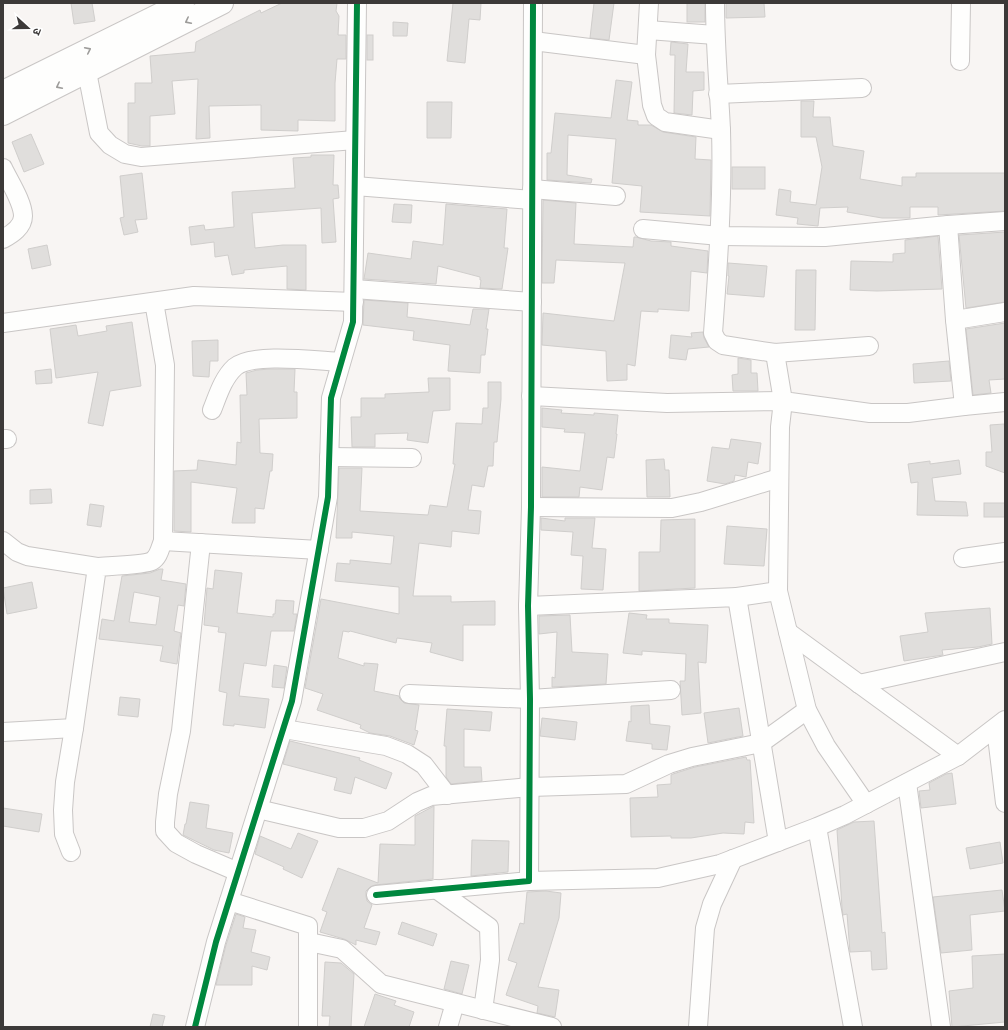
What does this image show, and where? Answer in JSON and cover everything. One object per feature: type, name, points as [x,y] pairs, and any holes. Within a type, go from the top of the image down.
[{"type":"main road","points":[[3,92],[182,3]]},
{"type":"main road","points":[[3,114],[222,3]]},
{"type":"street","points":[[195,1027],[216,942],[292,701],[328,497],[331,398],[353,322],[357,3]]},
{"type":"street","points":[[529,881],[530,699],[528,606],[531,507],[530,396],[532,302],[533,3]]},
{"type":"street","points":[[649,3],[646,55],[652,105],[656,116],[665,122],[720,130]]},
{"type":"street","points":[[715,3],[715,35],[720,130],[720,236],[713,333],[717,341],[723,345],[775,352],[869,346]]},
{"type":"street","points":[[960,61],[961,3]]},
{"type":"street","points":[[648,30],[715,35]]},
{"type":"street","points":[[533,41],[646,55]]},
{"type":"street","points":[[87,72],[99,133],[110,145],[125,154],[141,156],[355,140]]},
{"type":"street","points":[[718,94],[862,88]]},
{"type":"street","points":[[3,168],[20,204],[23,216],[20,226],[13,233],[3,239]]},
{"type":"street","points":[[355,186],[532,195],[616,196]]},
{"type":"street","points":[[643,229],[720,236],[825,237],[1005,221]]},
{"type":"street","points":[[948,225],[955,320],[964,406]]},
{"type":"street","points":[[3,323],[194,296],[354,296],[532,302]]},
{"type":"street","points":[[3,541],[17,552],[27,556],[98,567],[145,562],[153,560],[159,554],[163,541],[165,365],[154,302]]},
{"type":"street","points":[[955,320],[1005,312]]},
{"type":"street","points":[[775,352],[783,401],[780,427],[778,591],[807,710],[826,746],[866,804]]},
{"type":"street","points":[[212,410],[226,378],[236,366],[249,360],[267,359],[341,362]]},
{"type":"street","points":[[530,396],[667,403],[783,401],[870,413],[908,413],[1005,402]]},
{"type":"street","points":[[329,457],[412,458]]},
{"type":"street","points":[[531,507],[672,508],[701,502],[779,478]]},
{"type":"street","points":[[163,541],[318,550]]},
{"type":"street","points":[[201,543],[182,723],[168,794],[165,831],[176,843],[196,854],[238,872]]},
{"type":"street","points":[[963,558],[1005,552]]},
{"type":"street","points":[[71,852],[64,834],[63,810],[65,782],[98,567]]},
{"type":"street","points":[[528,606],[737,597],[778,591]]},
{"type":"street","points":[[737,597],[778,842]]},
{"type":"street","points":[[788,632],[958,756]]},
{"type":"street","points":[[859,684],[1005,652]]},
{"type":"street","points":[[409,694],[530,699],[672,690]]},
{"type":"street","points":[[258,809],[339,828],[364,828],[388,821],[417,802],[430,796],[530,787],[626,784],[669,764],[761,743],[807,710]]},
{"type":"street","points":[[376,895],[529,881],[658,878],[720,864],[817,827],[866,804],[958,756],[1000,724]]},
{"type":"street","points":[[1000,724],[1005,803]]},
{"type":"street","points":[[3,732],[74,728]]},
{"type":"street","points":[[284,729],[386,746],[407,754],[424,765],[447,795]]},
{"type":"street","points":[[907,783],[941,1027]]},
{"type":"street","points":[[817,827],[853,1027]]},
{"type":"street","points":[[698,1027],[705,928],[712,904],[733,859]]},
{"type":"street","points":[[436,889],[489,927],[490,960],[483,1010]]},
{"type":"street","points":[[229,901],[308,926],[308,1027]]},
{"type":"street","points":[[309,942],[342,949],[381,984],[552,1027]]},
{"type":"street","points":[[448,1027],[455,1002]]},
{"type":"building","points":[[71,3],[92,3],[95,21],[74,24]]},
{"type":"building","points":[[282,3],[337,3],[336,11],[339,16],[338,35],[346,35],[346,59],[337,59],[335,83],[335,121],[298,120],[298,131],[261,130],[261,105],[209,106],[210,138],[196,139],[198,79],[172,81],[175,114],[150,116],[150,146],[128,143],[128,103],[135,103],[135,83],[152,83],[150,56],[195,52],[196,42],[260,10],[261,13]]},
{"type":"building","points":[[453,3],[481,3],[480,20],[469,19],[465,63],[447,61]]},
{"type":"building","points":[[594,3],[614,3],[609,40],[590,38]]},
{"type":"building","points":[[687,3],[705,3],[705,22],[687,22]]},
{"type":"building","points":[[726,3],[764,3],[765,17],[726,18]]},
{"type":"building","points":[[393,22],[408,23],[407,36],[393,36]]},
{"type":"building","points":[[367,35],[373,35],[373,60],[367,60]]},
{"type":"building","points":[[671,42],[688,44],[686,72],[704,72],[704,90],[693,91],[692,115],[674,113],[675,55],[670,55]]},
{"type":"building","points":[[616,80],[632,82],[627,120],[638,121],[638,125],[651,125],[663,132],[696,137],[695,159],[711,160],[710,216],[640,212],[642,186],[612,183],[616,139],[568,135],[567,175],[592,179],[591,183],[547,180],[547,153],[551,153],[555,113],[611,118]]},
{"type":"building","points":[[801,101],[814,101],[813,117],[830,117],[833,146],[864,151],[860,179],[902,186],[902,177],[916,177],[916,173],[1005,173],[1005,211],[938,215],[938,207],[910,207],[910,218],[882,218],[847,212],[848,207],[820,208],[818,226],[797,224],[798,218],[776,215],[779,189],[791,191],[790,202],[816,205],[822,167],[816,137],[801,137]]},
{"type":"building","points":[[427,102],[452,102],[451,138],[427,138]]},
{"type":"building","points":[[31,134],[44,164],[24,172],[12,142]]},
{"type":"building","points":[[311,155],[334,155],[333,185],[338,185],[339,198],[333,199],[336,242],[322,243],[321,208],[252,213],[255,248],[283,245],[306,245],[306,290],[287,289],[287,266],[244,270],[244,273],[232,275],[228,255],[215,257],[214,242],[191,245],[189,227],[204,225],[205,230],[234,227],[232,192],[295,188],[293,158],[311,157]]},
{"type":"building","points":[[732,167],[765,167],[765,189],[732,189]]},
{"type":"building","points":[[142,173],[147,219],[135,220],[138,232],[124,235],[120,218],[124,217],[120,176]]},
{"type":"building","points":[[543,200],[576,203],[574,244],[633,247],[634,237],[636,237],[651,241],[671,242],[671,246],[708,251],[707,273],[691,271],[689,311],[658,309],[658,312],[641,311],[635,366],[627,364],[627,380],[607,381],[606,351],[542,345],[543,313],[614,321],[625,263],[556,260],[554,283],[542,283]]},
{"type":"building","points":[[394,204],[412,205],[411,223],[392,222]]},
{"type":"building","points":[[446,204],[507,209],[504,248],[508,248],[502,289],[480,288],[480,277],[438,266],[436,284],[364,279],[368,253],[411,259],[413,241],[443,245]]},
{"type":"building","points":[[1005,232],[1005,302],[966,308],[959,235]]},
{"type":"building","points":[[938,236],[942,289],[877,291],[850,290],[851,261],[893,262],[893,254],[905,253],[905,240]]},
{"type":"building","points":[[47,245],[51,265],[32,269],[28,249]]},
{"type":"building","points":[[728,263],[767,266],[764,297],[727,294],[729,276]]},
{"type":"building","points":[[796,270],[816,270],[815,330],[795,330]]},
{"type":"building","points":[[364,300],[408,303],[407,317],[470,325],[473,309],[489,309],[486,329],[488,329],[485,355],[481,355],[480,373],[448,371],[450,345],[413,340],[414,331],[363,325]]},
{"type":"building","points":[[132,322],[141,386],[110,391],[103,426],[88,423],[98,372],[56,378],[50,329],[76,325],[78,336],[107,331],[106,326]]},
{"type":"building","points":[[1005,323],[1005,379],[989,380],[991,393],[973,395],[966,329]]},
{"type":"building","points":[[703,332],[704,338],[709,347],[688,349],[686,360],[669,358],[671,335],[692,337],[691,333]]},
{"type":"building","points":[[218,340],[218,361],[210,361],[209,377],[193,376],[192,341]]},
{"type":"building","points":[[738,358],[751,360],[751,373],[757,373],[758,391],[733,391],[732,375],[738,374]]},
{"type":"building","points":[[949,361],[951,381],[914,383],[913,364]]},
{"type":"building","points":[[51,369],[52,383],[36,384],[35,371]]},
{"type":"building","points":[[270,369],[295,369],[294,392],[297,392],[297,418],[259,419],[260,453],[273,454],[272,471],[270,471],[264,509],[255,508],[255,523],[232,523],[237,488],[191,482],[191,532],[174,531],[174,471],[197,470],[198,460],[236,465],[237,442],[241,443],[240,395],[247,395],[246,373]]},
{"type":"building","points":[[428,378],[450,378],[450,410],[433,411],[428,443],[407,440],[408,433],[375,434],[375,447],[352,447],[351,417],[361,417],[361,398],[385,398],[385,394],[429,392]]},
{"type":"building","points":[[488,382],[501,382],[501,399],[497,442],[494,442],[493,466],[488,466],[484,487],[472,485],[468,510],[481,511],[479,534],[452,531],[451,547],[419,543],[413,596],[451,596],[451,602],[495,601],[495,625],[463,625],[463,661],[430,652],[432,643],[397,638],[396,643],[350,631],[343,631],[338,658],[364,666],[364,663],[378,664],[374,691],[399,696],[404,703],[419,705],[415,730],[418,731],[414,745],[390,736],[370,733],[360,728],[361,725],[317,710],[323,694],[305,688],[321,599],[399,614],[399,587],[335,581],[337,563],[350,564],[350,560],[391,564],[394,536],[352,532],[352,538],[336,538],[339,468],[362,468],[360,511],[428,515],[430,505],[447,507],[455,464],[453,464],[456,423],[482,424],[483,408],[488,408]]},
{"type":"building","points":[[542,408],[562,410],[561,413],[618,415],[614,458],[607,457],[602,490],[580,487],[579,497],[542,497],[542,467],[580,471],[585,433],[564,432],[565,429],[542,427]]},
{"type":"building","points":[[1004,424],[1005,473],[986,466],[986,452],[992,452],[990,425]]},
{"type":"building","points":[[731,439],[761,443],[758,464],[748,462],[746,477],[735,475],[734,481],[725,484],[707,481],[712,447],[729,449]]},
{"type":"building","points":[[664,459],[665,470],[669,470],[670,497],[647,497],[646,460]]},
{"type":"building","points":[[959,460],[961,474],[932,478],[935,501],[966,502],[968,516],[917,515],[918,482],[911,483],[908,464],[930,461],[930,464]]},
{"type":"building","points":[[51,489],[52,503],[30,504],[30,490]]},
{"type":"building","points":[[984,503],[1005,503],[1005,517],[984,517]]},
{"type":"building","points":[[90,504],[104,506],[101,527],[87,525]]},
{"type":"building","points":[[541,518],[565,521],[565,518],[595,518],[592,548],[606,549],[603,590],[581,589],[583,556],[571,555],[573,532],[541,530]]},
{"type":"building","points":[[695,519],[695,588],[639,591],[639,552],[660,552],[661,520]]},
{"type":"building","points":[[727,526],[767,529],[764,566],[724,564]]},
{"type":"building","points":[[163,569],[161,580],[186,584],[184,606],[178,605],[174,631],[181,633],[177,664],[160,661],[163,646],[99,639],[102,619],[114,621],[122,576],[150,573]],"holes":[[[134,592],[160,597],[156,625],[129,622]]]},
{"type":"building","points":[[215,570],[242,573],[237,613],[273,617],[273,614],[275,614],[276,600],[294,601],[293,614],[297,614],[294,631],[271,631],[266,666],[244,663],[239,696],[269,699],[265,728],[234,724],[234,726],[223,725],[227,693],[219,691],[226,633],[218,632],[219,627],[204,625],[207,588],[213,589]]},
{"type":"building","points":[[32,582],[37,608],[7,614],[3,588]]},
{"type":"building","points":[[990,608],[992,644],[978,647],[942,650],[943,655],[904,661],[900,636],[928,632],[925,613]]},
{"type":"building","points":[[629,613],[647,615],[646,619],[669,619],[669,623],[708,625],[706,663],[698,662],[701,713],[682,715],[680,681],[685,681],[686,654],[642,651],[642,655],[623,653]]},
{"type":"building","points":[[570,615],[572,652],[608,654],[606,684],[552,687],[552,677],[555,678],[557,632],[539,634],[539,616]]},
{"type":"building","points":[[274,665],[287,667],[284,688],[272,687]]},
{"type":"building","points":[[120,697],[140,699],[138,717],[118,715]]},
{"type":"building","points":[[649,705],[650,724],[670,726],[667,750],[652,749],[652,744],[626,741],[629,721],[631,722],[631,706]]},
{"type":"building","points":[[739,708],[743,736],[708,743],[704,713]]},
{"type":"building","points":[[447,709],[492,712],[490,731],[464,729],[464,767],[481,767],[482,781],[451,784],[446,777],[446,746],[444,746]]},
{"type":"building","points":[[542,718],[577,722],[575,740],[540,736]]},
{"type":"building","points":[[290,741],[360,758],[359,760],[392,773],[386,789],[355,777],[351,794],[334,790],[337,778],[283,764]]},
{"type":"building","points":[[746,757],[747,760],[750,760],[754,823],[745,822],[744,834],[723,833],[691,838],[671,838],[671,836],[631,837],[630,798],[658,797],[657,785],[671,784],[671,775],[673,774],[695,767]]},
{"type":"building","points":[[952,773],[956,804],[921,808],[919,791],[930,790],[929,783],[946,774]]},
{"type":"building","points":[[190,802],[209,805],[206,828],[233,833],[229,853],[214,850],[183,835]]},
{"type":"building","points":[[434,806],[433,879],[375,885],[366,891],[367,901],[372,905],[364,928],[380,932],[376,945],[356,940],[356,945],[344,939],[320,932],[327,912],[322,910],[338,868],[378,883],[380,844],[415,845],[415,816]]},
{"type":"building","points":[[3,808],[42,814],[39,832],[3,826]]},
{"type":"building","points":[[874,821],[882,933],[885,932],[887,969],[872,970],[871,951],[850,952],[847,914],[843,915],[842,908],[837,830],[854,822]]},
{"type":"building","points":[[298,833],[318,841],[302,878],[283,869],[284,867],[255,854],[260,836],[291,849]]},
{"type":"building","points":[[472,840],[509,841],[508,872],[471,876]]},
{"type":"building","points":[[1000,842],[1003,863],[970,869],[966,848]]},
{"type":"building","points":[[1002,890],[1005,911],[970,915],[972,950],[941,953],[933,897]]},
{"type":"building","points":[[546,891],[561,893],[559,918],[538,987],[559,990],[555,1017],[537,1013],[538,1006],[506,995],[517,963],[508,960],[520,923],[524,924],[527,892]]},
{"type":"building","points":[[236,914],[245,917],[243,928],[256,930],[251,952],[270,957],[267,970],[252,966],[252,985],[216,985],[226,945]]},
{"type":"building","points":[[402,922],[437,934],[433,946],[398,934]]},
{"type":"building","points":[[1005,954],[1005,1022],[952,1027],[949,991],[973,988],[972,956]]},
{"type":"building","points":[[451,961],[469,965],[462,994],[444,989]]},
{"type":"building","points":[[325,962],[341,963],[354,974],[351,1027],[329,1027],[330,1016],[322,1016]]},
{"type":"building","points":[[375,994],[396,1001],[394,1005],[414,1012],[409,1027],[364,1027]]},
{"type":"building","points":[[153,1014],[165,1016],[162,1027],[150,1027]]},
{"type":"cycle path","points":[[195,1027],[216,942],[292,701],[328,497],[331,398],[353,322],[357,3]]},
{"type":"cycle path","points":[[376,895],[529,881],[530,699],[528,606],[531,507],[533,3]]}]
